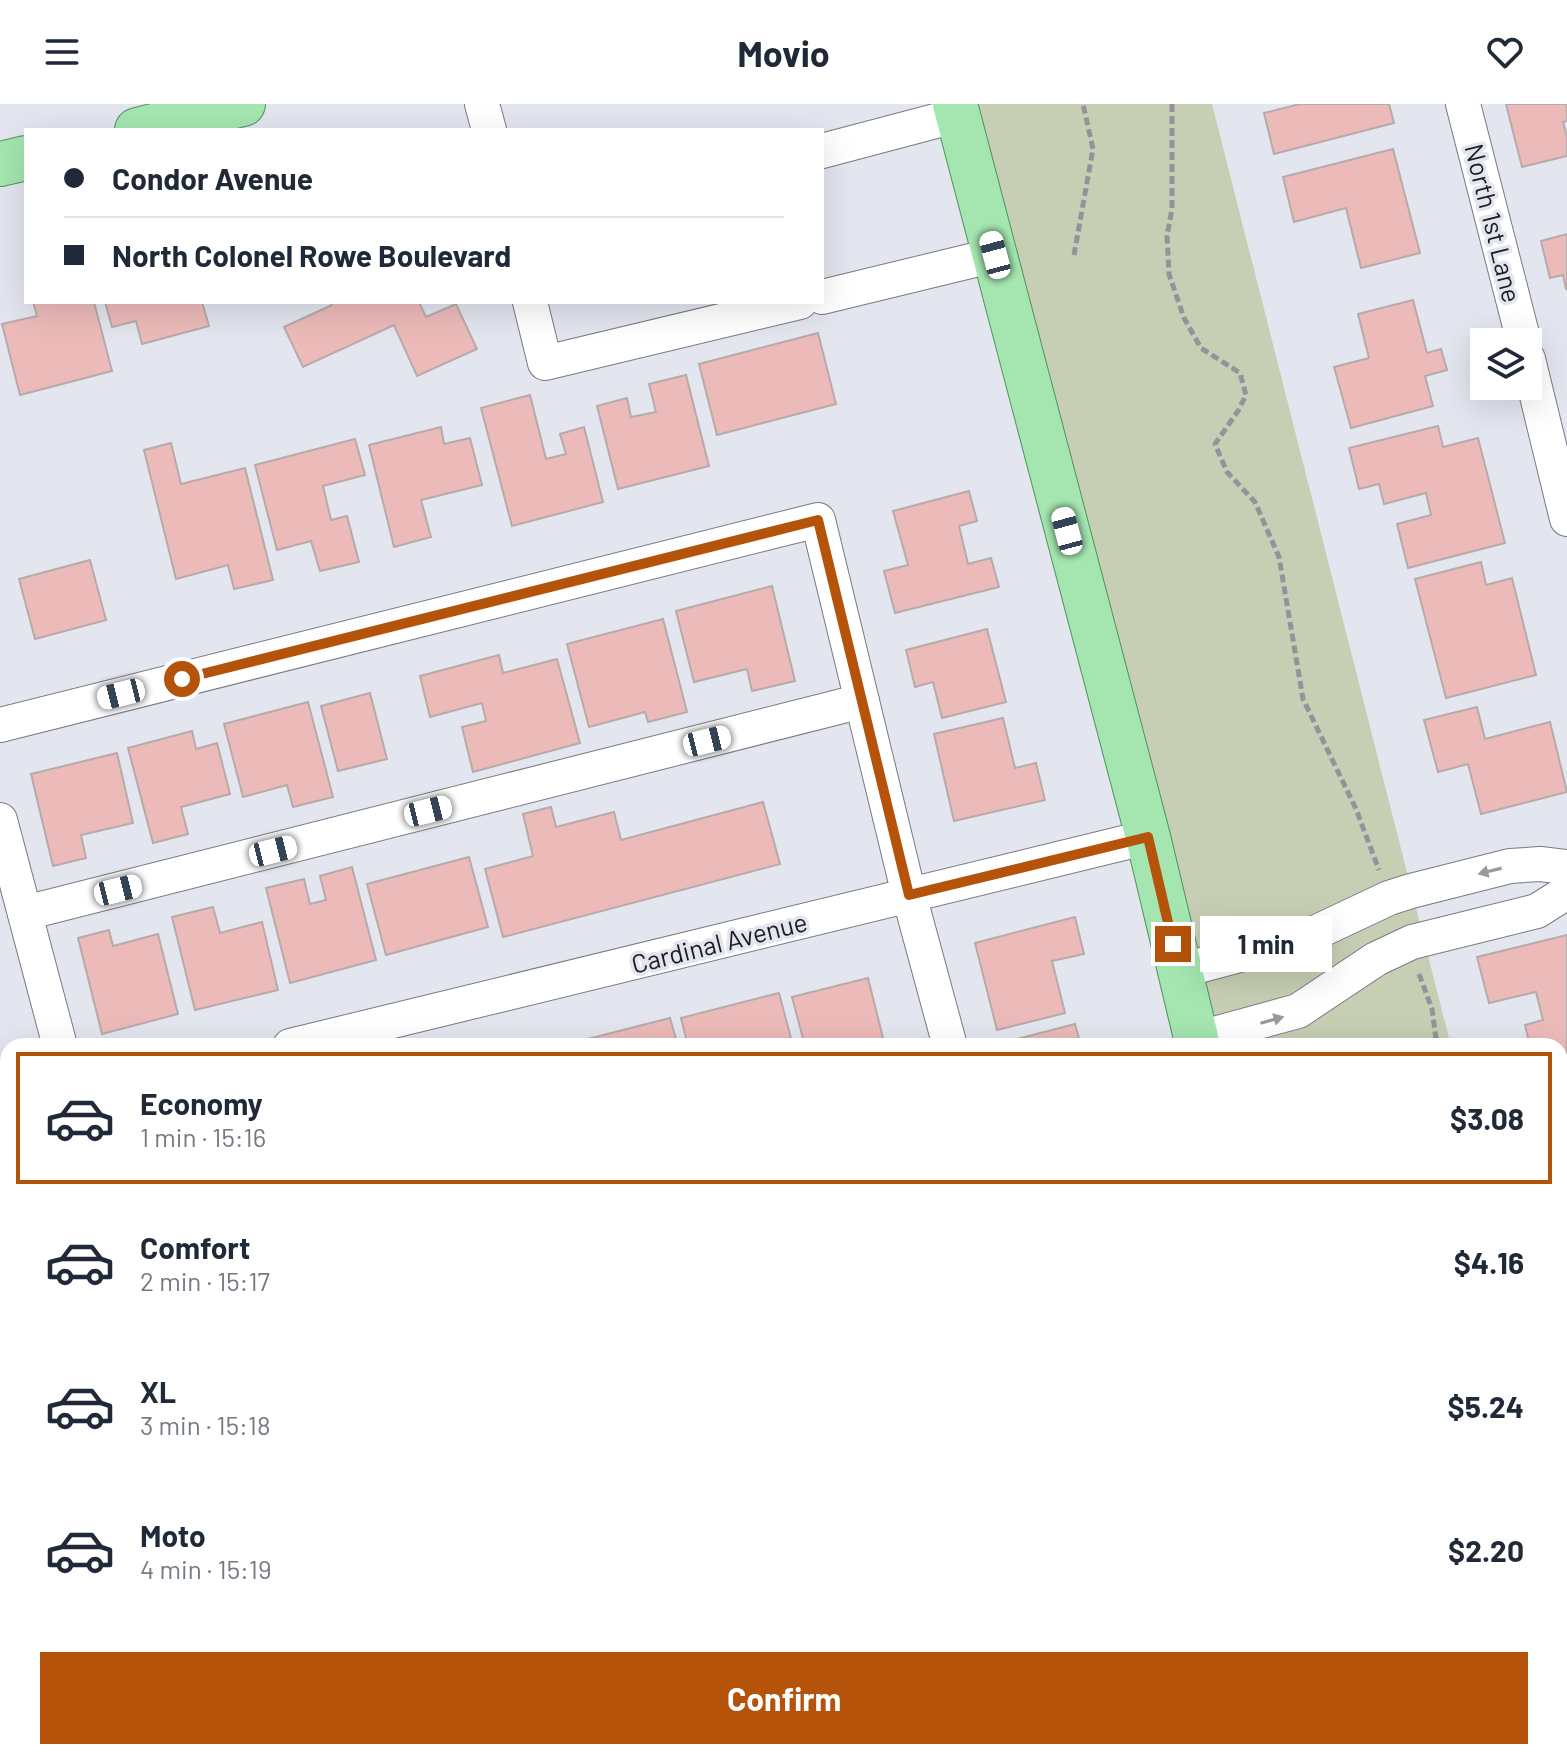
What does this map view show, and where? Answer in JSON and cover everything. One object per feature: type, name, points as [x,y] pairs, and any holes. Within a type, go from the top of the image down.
[{"type":"main road","points":[[145,128],[243,104]]},
{"type":"main road","points":[[956,110],[1148,837],[1196,1038]]},
{"type":"main road","points":[[0,164],[24,158]]},
{"type":"street","points":[[482,104],[488,128]]},
{"type":"street","name":"North 1st Lane","points":[[1463,104],[1520,328]]},
{"type":"street","points":[[824,150],[956,110]]},
{"type":"street","points":[[824,297],[995,255]]},
{"type":"street","points":[[530,304],[545,363],[792,304]]},
{"type":"street","points":[[1542,392],[1556,424],[1567,519]]},
{"type":"street","points":[[0,725],[818,520],[909,895],[948,1038]]},
{"type":"street","points":[[25,913],[862,701]]},
{"type":"street","points":[[0,820],[58,1038]]},
{"type":"street","name":"Cardinal Avenue","points":[[323,1038],[1148,837]]},
{"type":"street","points":[[1179,971],[1304,938],[1378,889],[1411,891],[1510,866],[1540,864],[1567,867]]},
{"type":"street","points":[[1378,889],[1386,926],[1405,960]]},
{"type":"street","points":[[1405,960],[1412,942],[1537,911],[1567,892]]},
{"type":"street","points":[[1213,1038],[1298,1011],[1376,959],[1405,960]]},
{"type":"path","points":[[1074,255],[1093,149],[1083,104]]},
{"type":"path","points":[[1172,104],[1172,209],[1167,236],[1169,274],[1184,318],[1201,348],[1240,373],[1246,395],[1215,444],[1227,472],[1255,502],[1279,557],[1303,699],[1356,809],[1378,889]]},
{"type":"path","points":[[1405,960],[1432,1009],[1436,1038]]},
{"type":"green space","points":[[973,104],[1212,104],[1449,1038],[1208,1038]]},
{"type":"building","points":[[1300,104],[1389,104],[1394,123],[1274,154],[1264,113]]},
{"type":"building","points":[[1506,104],[1567,104],[1567,121],[1563,122],[1567,156],[1522,167]]},
{"type":"building","points":[[1393,149],[1420,253],[1361,268],[1346,208],[1294,222],[1283,177]]},
{"type":"building","points":[[1567,234],[1566,289],[1563,275],[1550,278],[1541,241]]},
{"type":"building","points":[[1413,300],[1427,353],[1441,349],[1447,370],[1425,376],[1433,406],[1351,428],[1334,367],[1369,358],[1358,314]]},
{"type":"building","points":[[34,304],[95,304],[112,371],[20,395],[2,324],[37,316]]},
{"type":"building","points":[[106,304],[203,304],[209,326],[142,344],[136,321],[112,327]]},
{"type":"building","points":[[420,304],[426,317],[456,304],[477,349],[417,376],[394,325],[303,367],[284,327],[332,305]]},
{"type":"building","points":[[818,333],[836,404],[717,435],[699,364]]},
{"type":"building","points":[[686,375],[709,466],[618,489],[597,406],[627,398],[631,417],[656,412],[649,384]]},
{"type":"building","points":[[530,395],[546,459],[566,454],[560,434],[584,427],[603,502],[512,526],[481,408]]},
{"type":"building","points":[[1438,426],[1443,447],[1478,438],[1505,543],[1408,568],[1397,524],[1431,515],[1426,493],[1384,504],[1379,484],[1359,489],[1349,448]]},
{"type":"building","points":[[441,427],[444,444],[470,438],[482,485],[421,500],[431,537],[394,547],[369,445]]},
{"type":"building","points":[[355,439],[365,475],[323,486],[331,520],[347,516],[359,562],[320,571],[311,541],[277,550],[255,465]]},
{"type":"building","points":[[171,443],[181,484],[245,468],[273,580],[234,589],[228,565],[176,579],[144,450]]},
{"type":"building","points":[[969,491],[977,521],[959,526],[968,564],[991,558],[999,587],[895,613],[884,571],[908,565],[893,511]]},
{"type":"building","points":[[90,560],[106,620],[35,639],[19,579]]},
{"type":"building","points":[[1481,562],[1486,585],[1512,578],[1536,675],[1446,698],[1415,579]]},
{"type":"building","points":[[772,586],[795,681],[752,691],[747,669],[694,682],[676,611]]},
{"type":"building","points":[[663,619],[687,712],[648,722],[645,712],[589,727],[567,644]]},
{"type":"building","points":[[987,629],[1006,702],[942,718],[933,682],[915,687],[906,650]]},
{"type":"building","points":[[499,655],[503,673],[557,659],[580,743],[473,772],[462,727],[486,721],[482,703],[430,717],[420,676]]},
{"type":"building","points":[[370,693],[387,759],[338,771],[321,706]]},
{"type":"building","points":[[308,702],[333,797],[293,807],[287,785],[243,797],[224,724]]},
{"type":"building","points":[[1477,707],[1485,739],[1550,722],[1567,792],[1481,814],[1468,764],[1438,772],[1424,720]]},
{"type":"building","points":[[1003,718],[1015,768],[1036,763],[1045,800],[954,821],[934,734]]},
{"type":"building","points":[[192,731],[196,749],[217,743],[230,794],[181,807],[188,834],[153,843],[128,748]]},
{"type":"building","points":[[117,753],[133,823],[81,835],[86,858],[53,866],[31,774]]},
{"type":"building","points":[[763,802],[780,864],[503,937],[485,869],[533,856],[523,814],[551,807],[556,827],[614,812],[621,840]]},
{"type":"building","points":[[469,857],[488,927],[386,955],[367,884]]},
{"type":"building","points":[[352,867],[376,960],[290,983],[266,888],[304,879],[310,904],[326,900],[320,876]]},
{"type":"building","points":[[213,907],[220,933],[262,922],[278,990],[195,1010],[172,917]]},
{"type":"building","points":[[1075,917],[1084,954],[1052,961],[1065,1013],[997,1030],[975,943]]},
{"type":"building","points":[[109,930],[113,946],[158,934],[178,1014],[102,1034],[78,938]]},
{"type":"building","points":[[1567,935],[1567,1038],[1528,1038],[1525,1025],[1543,1020],[1536,992],[1489,1003],[1477,957]]},
{"type":"building","points":[[868,978],[883,1038],[803,1038],[792,997]]},
{"type":"building","points":[[779,993],[791,1038],[686,1038],[681,1018]]},
{"type":"building","points":[[670,1018],[676,1038],[592,1038]]},
{"type":"building","points":[[1075,1024],[1079,1038],[1021,1038]]},
{"type":"route","points":[[182,679],[818,520],[909,895],[1148,837],[1173,944]]}]
